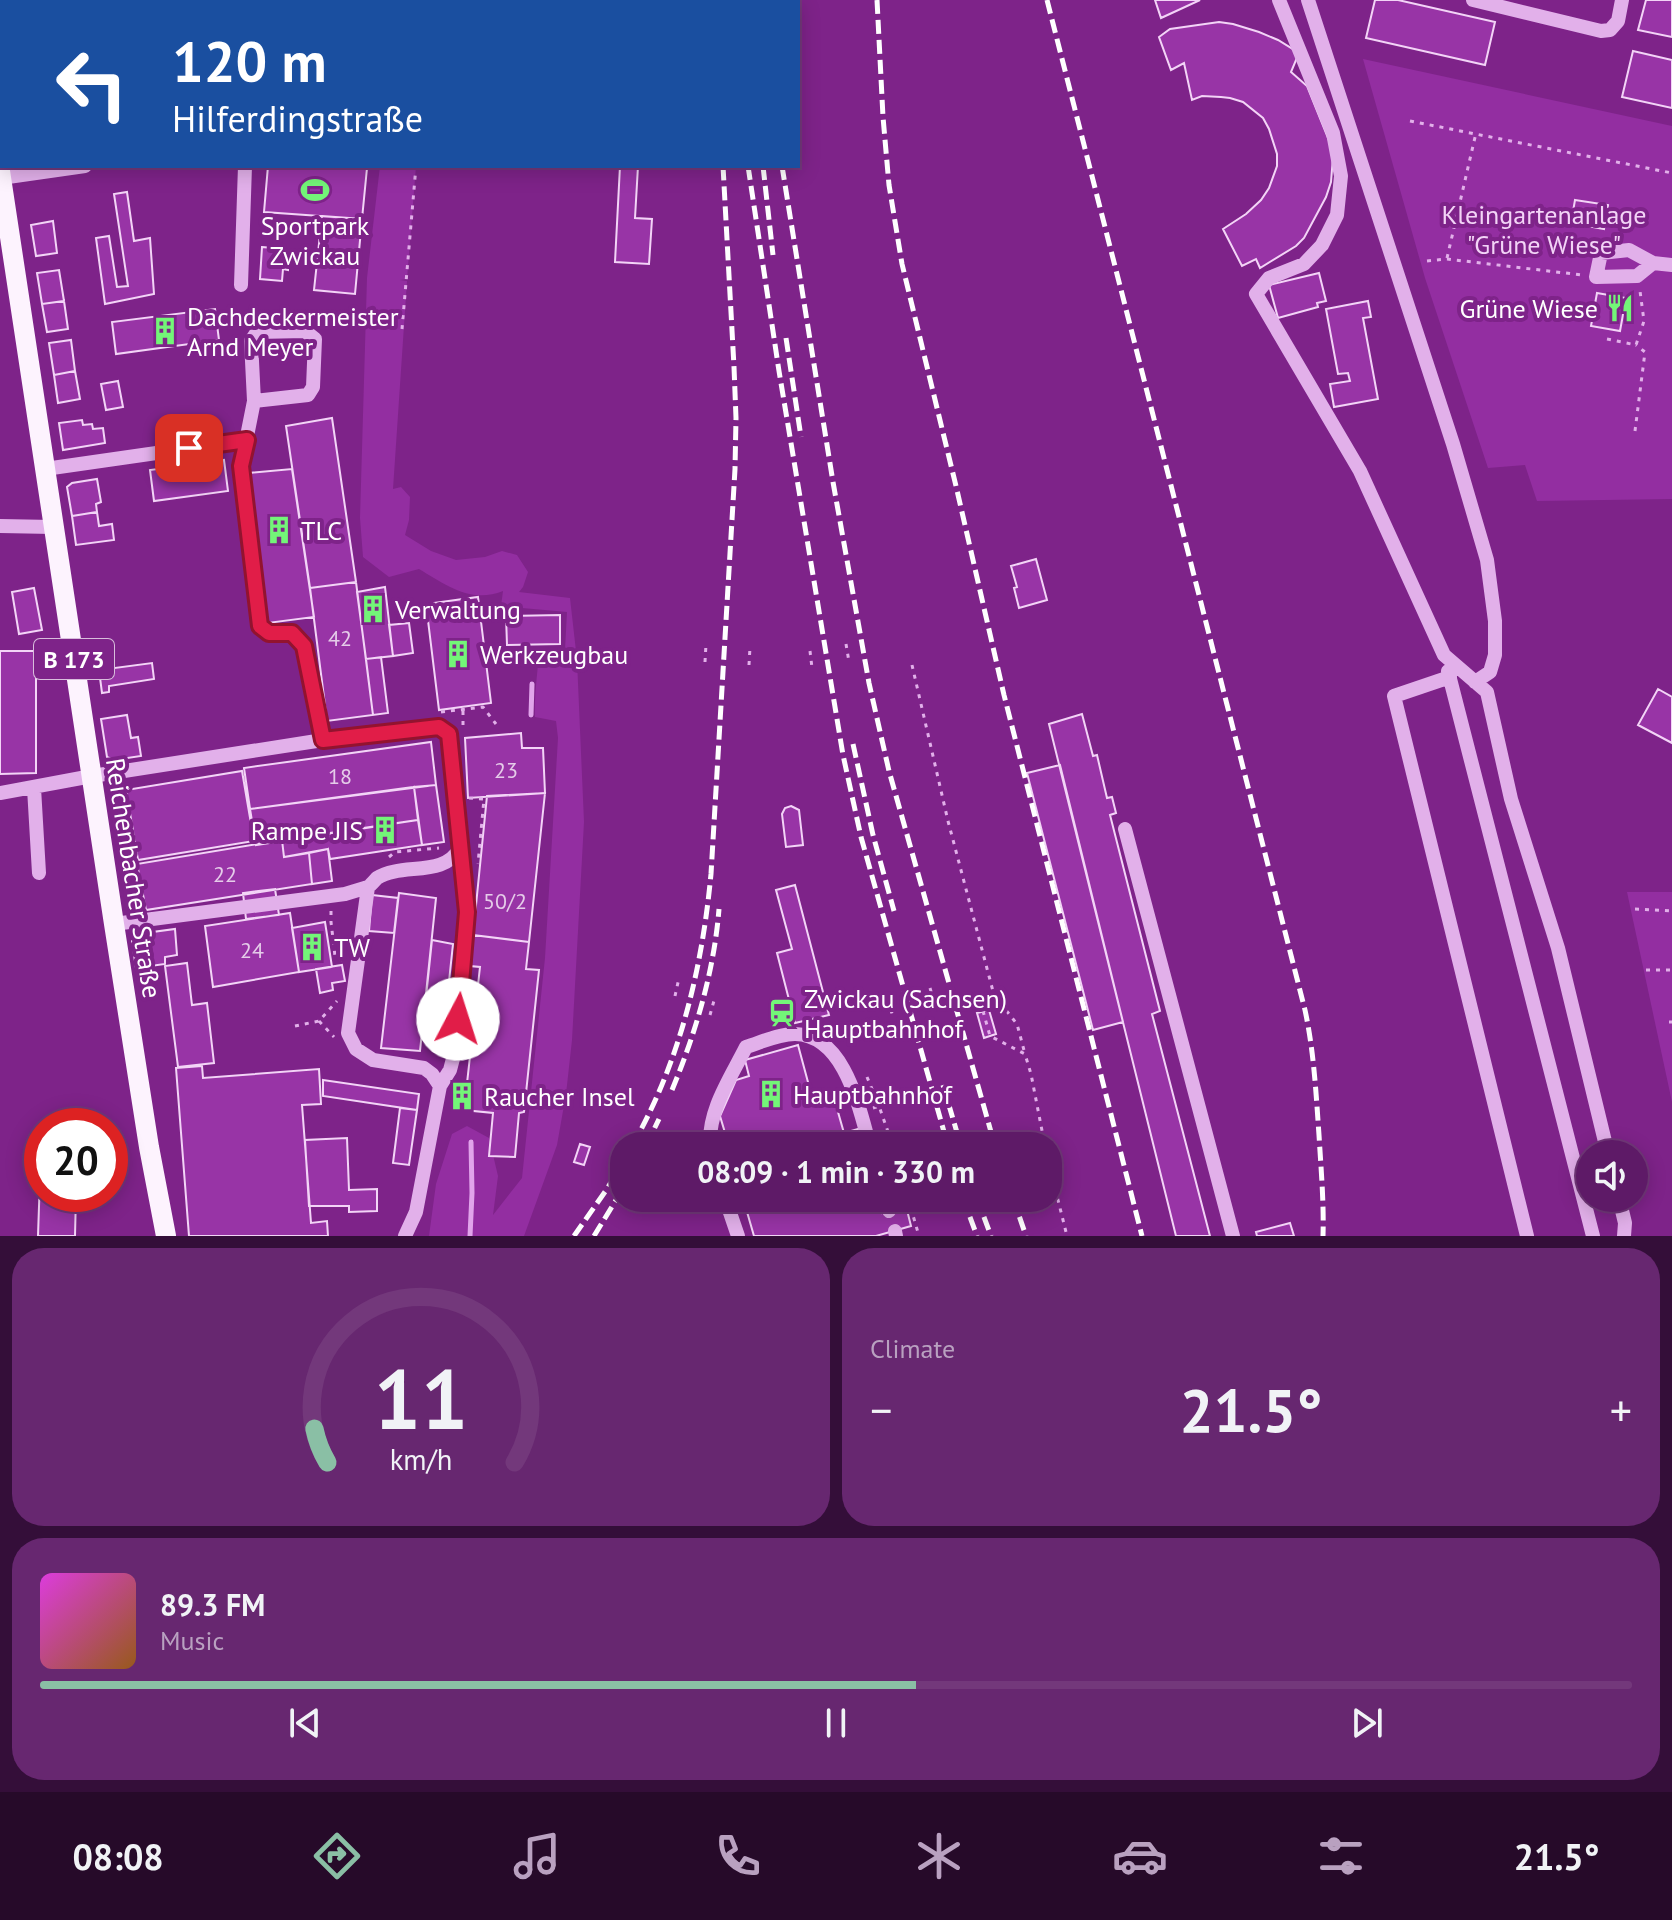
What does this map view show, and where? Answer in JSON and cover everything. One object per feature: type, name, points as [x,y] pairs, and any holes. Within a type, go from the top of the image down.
[{"type":"main road","name":"Reichenbacher Straße","points":[[0,171],[6,250],[45,469],[114,924],[166,1236]]},
{"type":"street","points":[[1279,0],[1333,133],[1341,176],[1337,215],[1322,245],[1304,264],[1269,278],[1256,294],[1360,471],[1444,655],[1593,1236]]},
{"type":"street","points":[[1308,0],[1453,444],[1487,560],[1495,621],[1495,655],[1490,672],[1475,682]]},
{"type":"street","points":[[1473,0],[1601,31],[1610,30],[1618,21],[1622,0]]},
{"type":"street","points":[[1,178],[71,168]]},
{"type":"street","points":[[241,285],[245,168]]},
{"type":"street","points":[[1653,263],[1637,276],[1596,277],[1601,253],[1629,250],[1653,263],[1672,265]]},
{"type":"street","points":[[254,401],[308,395],[313,387],[315,339],[305,331],[257,332],[251,341],[254,401],[241,466],[260,626],[269,633],[292,633],[304,646],[323,740]]},
{"type":"street","points":[[45,469],[247,440]]},
{"type":"street","points":[[0,526],[53,527]]},
{"type":"street","points":[[1444,655],[1487,692],[1511,799],[1558,948],[1605,1140]]},
{"type":"street","points":[[1450,677],[1394,696],[1527,1236]]},
{"type":"street","points":[[0,793],[323,740],[439,727],[449,734],[467,912],[461,988],[455,1051],[450,1070],[440,1086],[416,1212],[405,1236]]},
{"type":"street","points":[[34,788],[39,873]]},
{"type":"street","points":[[1125,829],[1233,1236]]},
{"type":"street","points":[[114,924],[345,894],[368,887],[387,874],[441,864],[454,858],[460,848]]},
{"type":"street","points":[[368,887],[348,1033],[356,1049],[373,1060],[424,1068],[440,1086]]},
{"type":"street","points":[[711,1132],[711,1121],[721,1095],[746,1047],[781,1035],[798,1034],[817,1039],[831,1049],[847,1075],[866,1132]]},
{"type":"street","points":[[730,1212],[738,1236]]},
{"type":"street","points":[[1622,1212],[1624,1236]]},
{"type":"path","points":[[1410,121],[1672,173]]},
{"type":"path","points":[[1447,259],[1476,133]]},
{"type":"path","points":[[402,329],[416,168]]},
{"type":"path","points":[[1427,261],[1447,259],[1596,277]]},
{"type":"path","points":[[1636,345],[1644,321],[1637,276]]},
{"type":"path","points":[[1607,339],[1636,345],[1645,352],[1635,431]]},
{"type":"path","points":[[705,662],[706,644]]},
{"type":"path","points":[[846,644],[849,662]]},
{"type":"path","points":[[749,665],[750,647]]},
{"type":"path","points":[[810,651],[812,668]]},
{"type":"path","points":[[912,665],[948,821],[994,995],[1017,1024],[1042,1132]]},
{"type":"path","points":[[465,798],[484,799],[478,865]]},
{"type":"path","points":[[1635,909],[1672,911]]},
{"type":"path","points":[[1646,970],[1672,970]]},
{"type":"path","points":[[675,996],[679,978]]},
{"type":"path","points":[[930,988],[935,1005]]},
{"type":"path","points":[[710,1015],[715,997]]},
{"type":"path","points":[[888,1000],[893,1017]]},
{"type":"path","points":[[983,1011],[990,1036],[1025,1054]]},
{"type":"path","points":[[319,1021],[339,1043]]},
{"type":"path","points":[[867,1077],[888,1132]]},
{"type":"path","points":[[860,1112],[879,1106]]},
{"type":"path","points":[[912,1212],[919,1236]]},
{"type":"path","points":[[1061,1212],[1067,1236]]},
{"type":"green space","name":"Kleingartenanlage \"Grüne Wiese\"","points":[[1363,59],[1672,126],[1672,499],[1537,501],[1525,465],[1488,468],[1425,278]]},
{"type":"green space","points":[[380,168],[416,168],[407,279],[400,280],[407,281],[393,489],[401,487],[410,497],[405,535],[431,551],[456,560],[485,557],[502,551],[517,555],[528,572],[519,592],[570,598],[577,660],[584,822],[572,1040],[557,1145],[524,1236],[429,1236],[436,1184],[452,1134],[467,1126],[489,1138],[498,1176],[493,1215],[522,1178],[545,958],[558,738],[556,721],[535,717],[539,649],[565,650],[567,612],[501,606],[503,591],[469,594],[419,569],[389,577],[363,557],[360,518],[367,278]]},
{"type":"green space","points":[[1627,892],[1672,892],[1672,1102]]},
{"type":"building","points":[[1155,0],[1200,0],[1161,18]]},
{"type":"building","points":[[1375,0],[1398,0],[1495,22],[1485,65],[1366,38]]},
{"type":"building","points":[[1646,0],[1672,0],[1672,37],[1638,30]]},
{"type":"building","points":[[1219,22],[1259,32],[1299,53],[1291,72],[1307,86],[1332,148],[1331,182],[1304,238],[1260,268],[1256,259],[1242,266],[1223,229],[1246,214],[1269,188],[1277,166],[1277,154],[1269,129],[1263,118],[1243,102],[1202,96],[1192,100],[1184,63],[1171,70],[1159,37],[1170,29]]},
{"type":"building","points":[[1633,51],[1672,60],[1672,108],[1622,97]]},
{"type":"building","name":"Sportpark Zwickau","points":[[268,168],[367,168],[362,219],[264,212]]},
{"type":"building","points":[[620,168],[638,168],[635,218],[652,219],[649,264],[615,262]]},
{"type":"building","points":[[127,192],[134,241],[150,238],[154,294],[105,304],[96,238],[109,236],[117,287],[128,286],[114,194]]},
{"type":"building","points":[[1575,200],[1608,205],[1604,229],[1571,223]]},
{"type":"building","points":[[322,216],[362,219],[355,294],[314,290]]},
{"type":"building","points":[[53,221],[57,253],[36,256],[31,225]]},
{"type":"building","points":[[262,247],[284,249],[288,270],[283,269],[282,281],[260,279]]},
{"type":"building","points":[[59,270],[64,301],[42,304],[37,273]]},
{"type":"building","points":[[1319,273],[1326,301],[1317,303],[1318,307],[1278,318],[1269,285]]},
{"type":"building","points":[[1597,293],[1626,298],[1620,331],[1591,326]]},
{"type":"building","points":[[64,301],[68,329],[47,332],[42,304]]},
{"type":"building","points":[[1368,301],[1371,317],[1363,318],[1378,399],[1334,407],[1330,384],[1350,381],[1348,373],[1338,374],[1326,309]]},
{"type":"building","name":"Dachdeckermeister Arnd Meyer","points":[[215,309],[219,340],[116,354],[112,322]]},
{"type":"building","points":[[71,340],[75,371],[54,375],[49,343]]},
{"type":"building","points":[[75,371],[80,399],[58,403],[54,375]]},
{"type":"building","points":[[118,381],[123,407],[106,410],[101,384]]},
{"type":"building","points":[[332,418],[356,582],[310,588],[286,426]]},
{"type":"building","points":[[82,420],[83,425],[92,424],[93,429],[103,428],[105,443],[63,450],[59,423]]},
{"type":"building","points":[[224,460],[228,491],[154,501],[150,470]]},
{"type":"building","name":"TLC","points":[[292,469],[314,617],[268,623],[249,473]]},
{"type":"building","points":[[97,479],[101,502],[96,504],[97,512],[72,516],[67,487],[72,483]]},
{"type":"building","points":[[97,512],[99,526],[112,524],[114,540],[76,545],[72,516]]},
{"type":"building","points":[[1036,559],[1047,600],[1019,608],[1011,566]]},
{"type":"building","points":[[356,582],[373,715],[327,721],[310,588]]},
{"type":"building","name":"Verwaltung","points":[[385,587],[393,656],[366,659],[357,592]]},
{"type":"building","points":[[34,588],[42,630],[19,634],[12,592]]},
{"type":"building","name":"Werkzeugbau","points":[[478,597],[491,703],[439,710],[426,604]]},
{"type":"building","points":[[560,615],[560,644],[507,645],[506,616]]},
{"type":"building","points":[[409,623],[413,653],[393,656],[389,625]]},
{"type":"building","points":[[0,651],[36,651],[36,773],[0,774]]},
{"type":"building","points":[[381,657],[388,713],[373,715],[366,659]]},
{"type":"building","points":[[152,663],[154,679],[109,686],[109,692],[102,693],[99,670]]},
{"type":"building","points":[[1658,689],[1672,697],[1672,743],[1638,725]]},
{"type":"building","points":[[1082,714],[1093,756],[1097,755],[1107,798],[1112,797],[1116,813],[1110,815],[1160,1011],[1152,1014],[1210,1236],[1176,1236],[1049,724]]},
{"type":"building","points":[[127,715],[131,738],[138,737],[141,756],[114,760],[107,757],[101,719]]},
{"type":"building","points":[[521,733],[522,748],[543,748],[545,793],[468,798],[465,738]]},
{"type":"building","points":[[431,742],[436,785],[250,809],[244,768]]},
{"type":"building","points":[[1060,765],[1123,1022],[1093,1030],[1027,773]]},
{"type":"building","points":[[242,771],[254,841],[138,860],[126,790]]},
{"type":"building","points":[[436,785],[444,842],[422,845],[414,787]]},
{"type":"building","points":[[414,787],[418,820],[256,845],[250,809]]},
{"type":"building","points":[[545,793],[529,942],[473,935],[487,796]]},
{"type":"building","points":[[791,806],[799,810],[803,845],[786,847],[782,814],[785,808]]},
{"type":"building","name":"Rampe JIS","points":[[418,820],[422,845],[330,859],[328,849],[284,857],[282,840]]},
{"type":"building","points":[[282,840],[284,857],[309,853],[312,884],[146,910],[137,864]]},
{"type":"building","points":[[328,849],[332,881],[312,884],[309,853]]},
{"type":"building","points":[[795,885],[829,1015],[795,1023],[777,953],[792,949],[776,890]]},
{"type":"building","points":[[275,889],[279,915],[246,919],[243,893]]},
{"type":"building","points":[[399,893],[436,898],[420,1051],[381,1048]]},
{"type":"building","points":[[372,895],[398,898],[394,933],[369,931]]},
{"type":"building","points":[[290,913],[299,972],[213,987],[205,926]]},
{"type":"building","name":"TW","points":[[325,922],[332,967],[299,972],[292,928]]},
{"type":"building","points":[[175,929],[177,955],[165,957],[165,964],[136,968],[132,941],[138,934]]},
{"type":"building","points":[[473,935],[529,942],[526,969],[539,970],[524,1112],[519,1113],[515,1157],[489,1156],[493,1113],[464,1110],[480,967],[470,966]]},
{"type":"building","points":[[432,940],[453,944],[444,1028],[423,1026]]},
{"type":"building","points":[[187,963],[192,1005],[207,1003],[214,1063],[178,1067],[165,966]]},
{"type":"building","points":[[342,965],[345,981],[332,983],[333,990],[320,993],[316,969]]},
{"type":"building","points":[[989,1010],[996,1034],[984,1038],[977,1013]]},
{"type":"building","name":"Hauptbahnhof","points":[[798,1045],[812,1097],[832,1091],[844,1132],[725,1132],[720,1116],[736,1080],[749,1076],[745,1060]]},
{"type":"building","points":[[202,1066],[203,1078],[319,1069],[321,1104],[302,1105],[311,1223],[327,1221],[328,1236],[189,1236],[176,1068]]},
{"type":"building","points":[[323,1080],[419,1094],[417,1110],[323,1096]]},
{"type":"building","points":[[400,1108],[417,1110],[409,1165],[393,1163]]},
{"type":"building","points":[[347,1138],[349,1190],[377,1189],[377,1211],[349,1212],[349,1206],[309,1206],[305,1140]]},
{"type":"building","points":[[580,1144],[590,1147],[584,1165],[574,1162]]},
{"type":"building","points":[[39,1212],[76,1212],[75,1236],[38,1236]]},
{"type":"building","points":[[747,1212],[908,1212],[911,1226],[876,1236],[754,1236]]},
{"type":"building","points":[[1290,1223],[1294,1236],[1257,1236],[1256,1232]]},
{"type":"waterway","points":[[531,715],[532,684]]},
{"type":"waterway","points":[[470,1236],[471,1142]]},
{"type":"railway","points":[[877,0],[889,185],[902,264],[1004,695],[1142,1236]]},
{"type":"railway","points":[[1047,0],[1305,1010],[1316,1088],[1323,1236]]},
{"type":"railway","points":[[639,1132],[663,1081],[686,1014],[702,945],[711,874],[736,418],[723,168]]},
{"type":"railway","points":[[748,168],[843,755],[861,837],[944,1132]]},
{"type":"railway","points":[[763,168],[773,255]]},
{"type":"railway","points":[[782,168],[869,683],[889,771],[991,1132]]},
{"type":"railway","points":[[786,338],[801,437]]},
{"type":"railway","points":[[853,744],[894,911]]},
{"type":"railway","points":[[672,1090],[703,1001],[719,909]]},
{"type":"railway","points":[[943,1085],[957,1132]]},
{"type":"railway","points":[[653,1132],[659,1119]]},
{"type":"railway","points":[[574,1236],[610,1184]]},
{"type":"railway","points":[[594,1236],[610,1210]]},
{"type":"railway","points":[[968,1212],[977,1236]]},
{"type":"railway","points":[[982,1212],[991,1236]]},
{"type":"railway","points":[[1018,1212],[1026,1236]]},
{"type":"place","name":"Sportpark Zwickau","points":[[315,190]]},
{"type":"place","name":"Grüne Wiese","points":[[1620,308]]},
{"type":"place","name":"Dachdeckermeister Arnd Meyer","points":[[165,331]]},
{"type":"place","name":"TLC","points":[[279,530]]},
{"type":"place","name":"Verwaltung","points":[[373,609]]},
{"type":"place","name":"Werkzeugbau","points":[[458,654]]},
{"type":"place","name":"Rampe JIS","points":[[385,830]]},
{"type":"place","name":"TW","points":[[312,947]]},
{"type":"place","name":"Zwickau (Sachsen) Hauptbahnhof","points":[[782,1013]]},
{"type":"place","name":"Hauptbahnhof","points":[[771,1094]]},
{"type":"place","name":"Raucher Insel","points":[[462,1096]]},
{"type":"route","points":[[189,448],[247,440],[241,466],[260,626],[269,633],[292,633],[304,646],[323,740],[439,727],[449,734],[467,912],[458,1019]]}]
